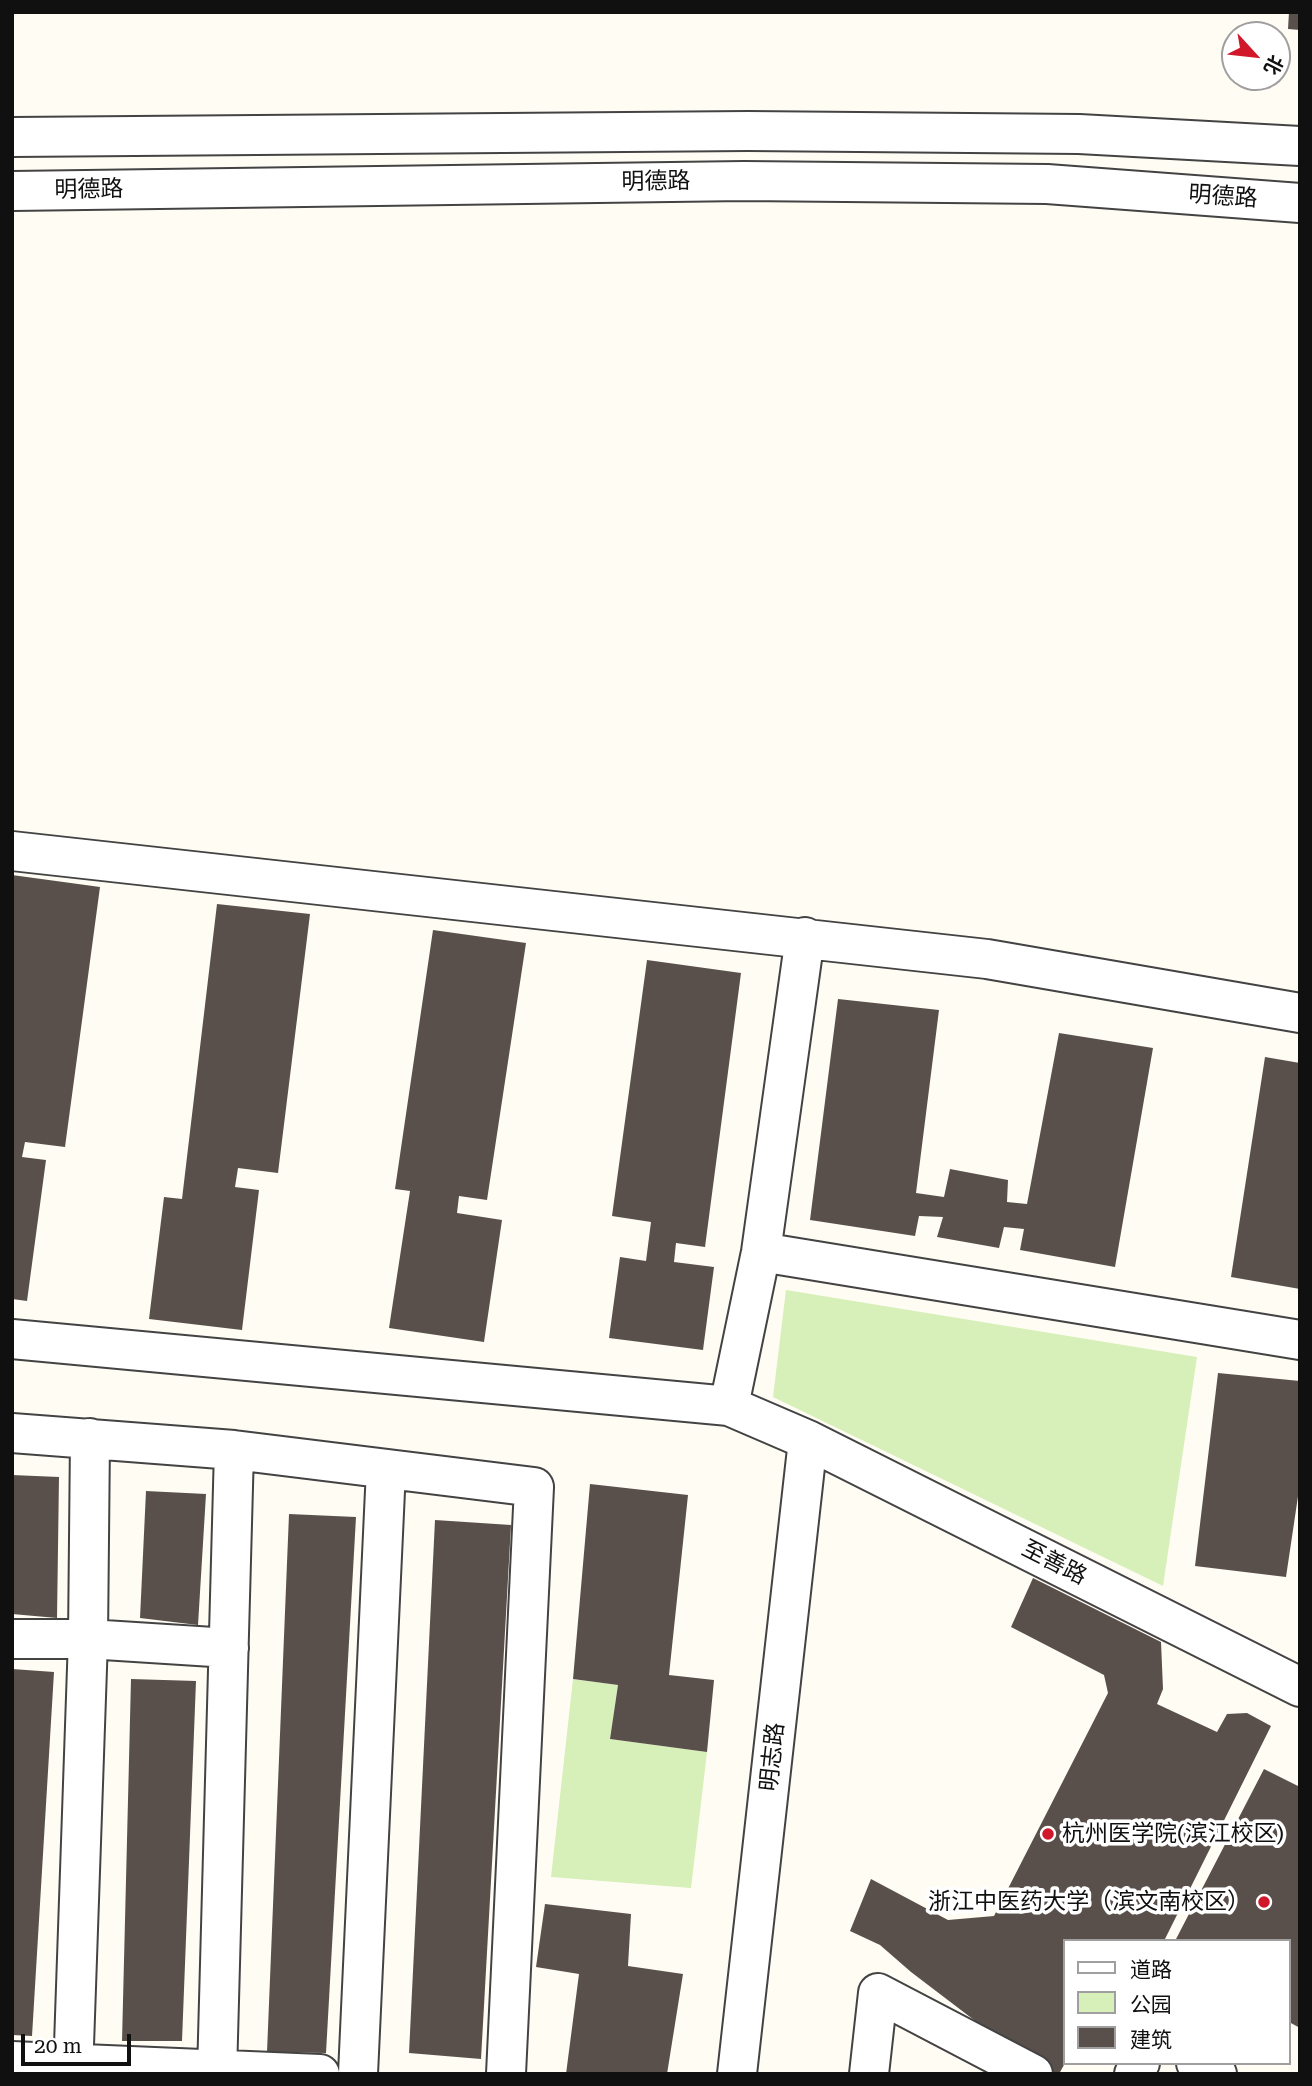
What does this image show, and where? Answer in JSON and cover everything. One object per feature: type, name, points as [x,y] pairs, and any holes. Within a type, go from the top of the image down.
[{"type":"street","points":[[12,137],[776,131],[1079,134],[1300,146]]},
{"type":"street","name":"明德路","points":[[12,191],[744,181],[1006,183],[1300,203]]},
{"type":"street","points":[[12,851],[987,959],[1300,1013]]},
{"type":"street","points":[[729,1406],[761,1252],[806,937]]},
{"type":"street","points":[[761,1252],[1300,1340]]},
{"type":"street","name":"至善路","points":[[12,1339],[729,1406],[808,1440],[1300,1687]]},
{"type":"street","points":[[12,1433],[234,1450],[534,1486],[506,2074]]},
{"type":"street","points":[[73,2068],[88,1639],[90,1438]]},
{"type":"street","name":"明志路","points":[[737,2074],[808,1440]]},
{"type":"street","points":[[217,2071],[234,1450]]},
{"type":"street","points":[[358,2074],[386,1469]]},
{"type":"street","points":[[12,1639],[88,1639],[229,1648]]},
{"type":"street","points":[[869,2074],[878,1993],[1033,2074]]},
{"type":"street","points":[[12,2061],[73,2068],[320,2074]]},
{"type":"street","points":[[1200,2065],[1217,2074]]},
{"type":"green space","points":[[786,1290],[1197,1357],[1163,1586],[773,1397]]},
{"type":"green space","points":[[573,1679],[618,1685],[610,1739],[707,1752],[691,1888],[551,1877]]},
{"type":"building","points":[[1289,12],[1300,12],[1300,30],[1291,29],[1291,21],[1288,21]]},
{"type":"building","points":[[12,875],[100,887],[65,1147],[25,1142],[22,1157],[46,1160],[27,1301],[12,1299]]},
{"type":"building","points":[[217,904],[310,914],[278,1173],[238,1168],[235,1187],[259,1190],[242,1330],[149,1319],[164,1197],[182,1199]]},
{"type":"building","points":[[433,930],[526,943],[487,1200],[459,1196],[457,1213],[502,1220],[484,1342],[389,1328],[410,1191],[395,1189]]},
{"type":"building","points":[[647,960],[741,973],[705,1247],[676,1243],[674,1262],[714,1267],[703,1350],[609,1338],[620,1257],[646,1261],[651,1222],[612,1216]]},
{"type":"building","points":[[838,999],[939,1010],[916,1193],[944,1197],[950,1169],[1008,1180],[1007,1202],[1027,1204],[1059,1033],[1153,1048],[1115,1267],[1020,1250],[1024,1229],[1004,1227],[999,1248],[937,1237],[943,1217],[919,1216],[915,1236],[810,1220]]},
{"type":"building","points":[[1265,1057],[1300,1063],[1300,1289],[1231,1277]]},
{"type":"building","points":[[1218,1373],[1300,1381],[1300,1483],[1286,1577],[1195,1566]]},
{"type":"building","points":[[12,1475],[59,1477],[57,1618],[12,1614]]},
{"type":"building","points":[[590,1484],[688,1495],[669,1675],[714,1680],[707,1752],[610,1739],[618,1685],[573,1679]]},
{"type":"building","points":[[146,1491],[206,1494],[198,1625],[140,1618]]},
{"type":"building","points":[[289,1514],[356,1517],[326,2053],[267,2052]]},
{"type":"building","points":[[435,1520],[511,1525],[481,2059],[409,2053]]},
{"type":"building","points":[[1033,1578],[1161,1642],[1163,1689],[1157,1704],[1217,1732],[1227,1714],[1247,1713],[1271,1726],[1165,1939],[1064,1939],[1064,2065],[1059,2074],[1045,2074],[911,1972],[880,1945],[850,1931],[871,1879],[948,1920],[994,1916],[1108,1693],[1104,1675],[1011,1627]]},
{"type":"building","points":[[12,1669],[54,1672],[32,2036],[12,2035]]},
{"type":"building","points":[[131,1679],[196,1681],[182,2041],[122,2041]]},
{"type":"building","points":[[1264,1769],[1300,1787],[1300,2028],[1291,2023],[1291,1939],[1176,1939]]},
{"type":"building","points":[[545,1904],[631,1914],[628,1966],[683,1974],[667,2074],[566,2074],[579,1974],[536,1967]]},
{"type":"place","name":"杭州医学院(滨江校区)","points":[[1048,1834]]},
{"type":"place","name":"浙江中医药大学（滨文南校区）","points":[[1264,1902]]}]
